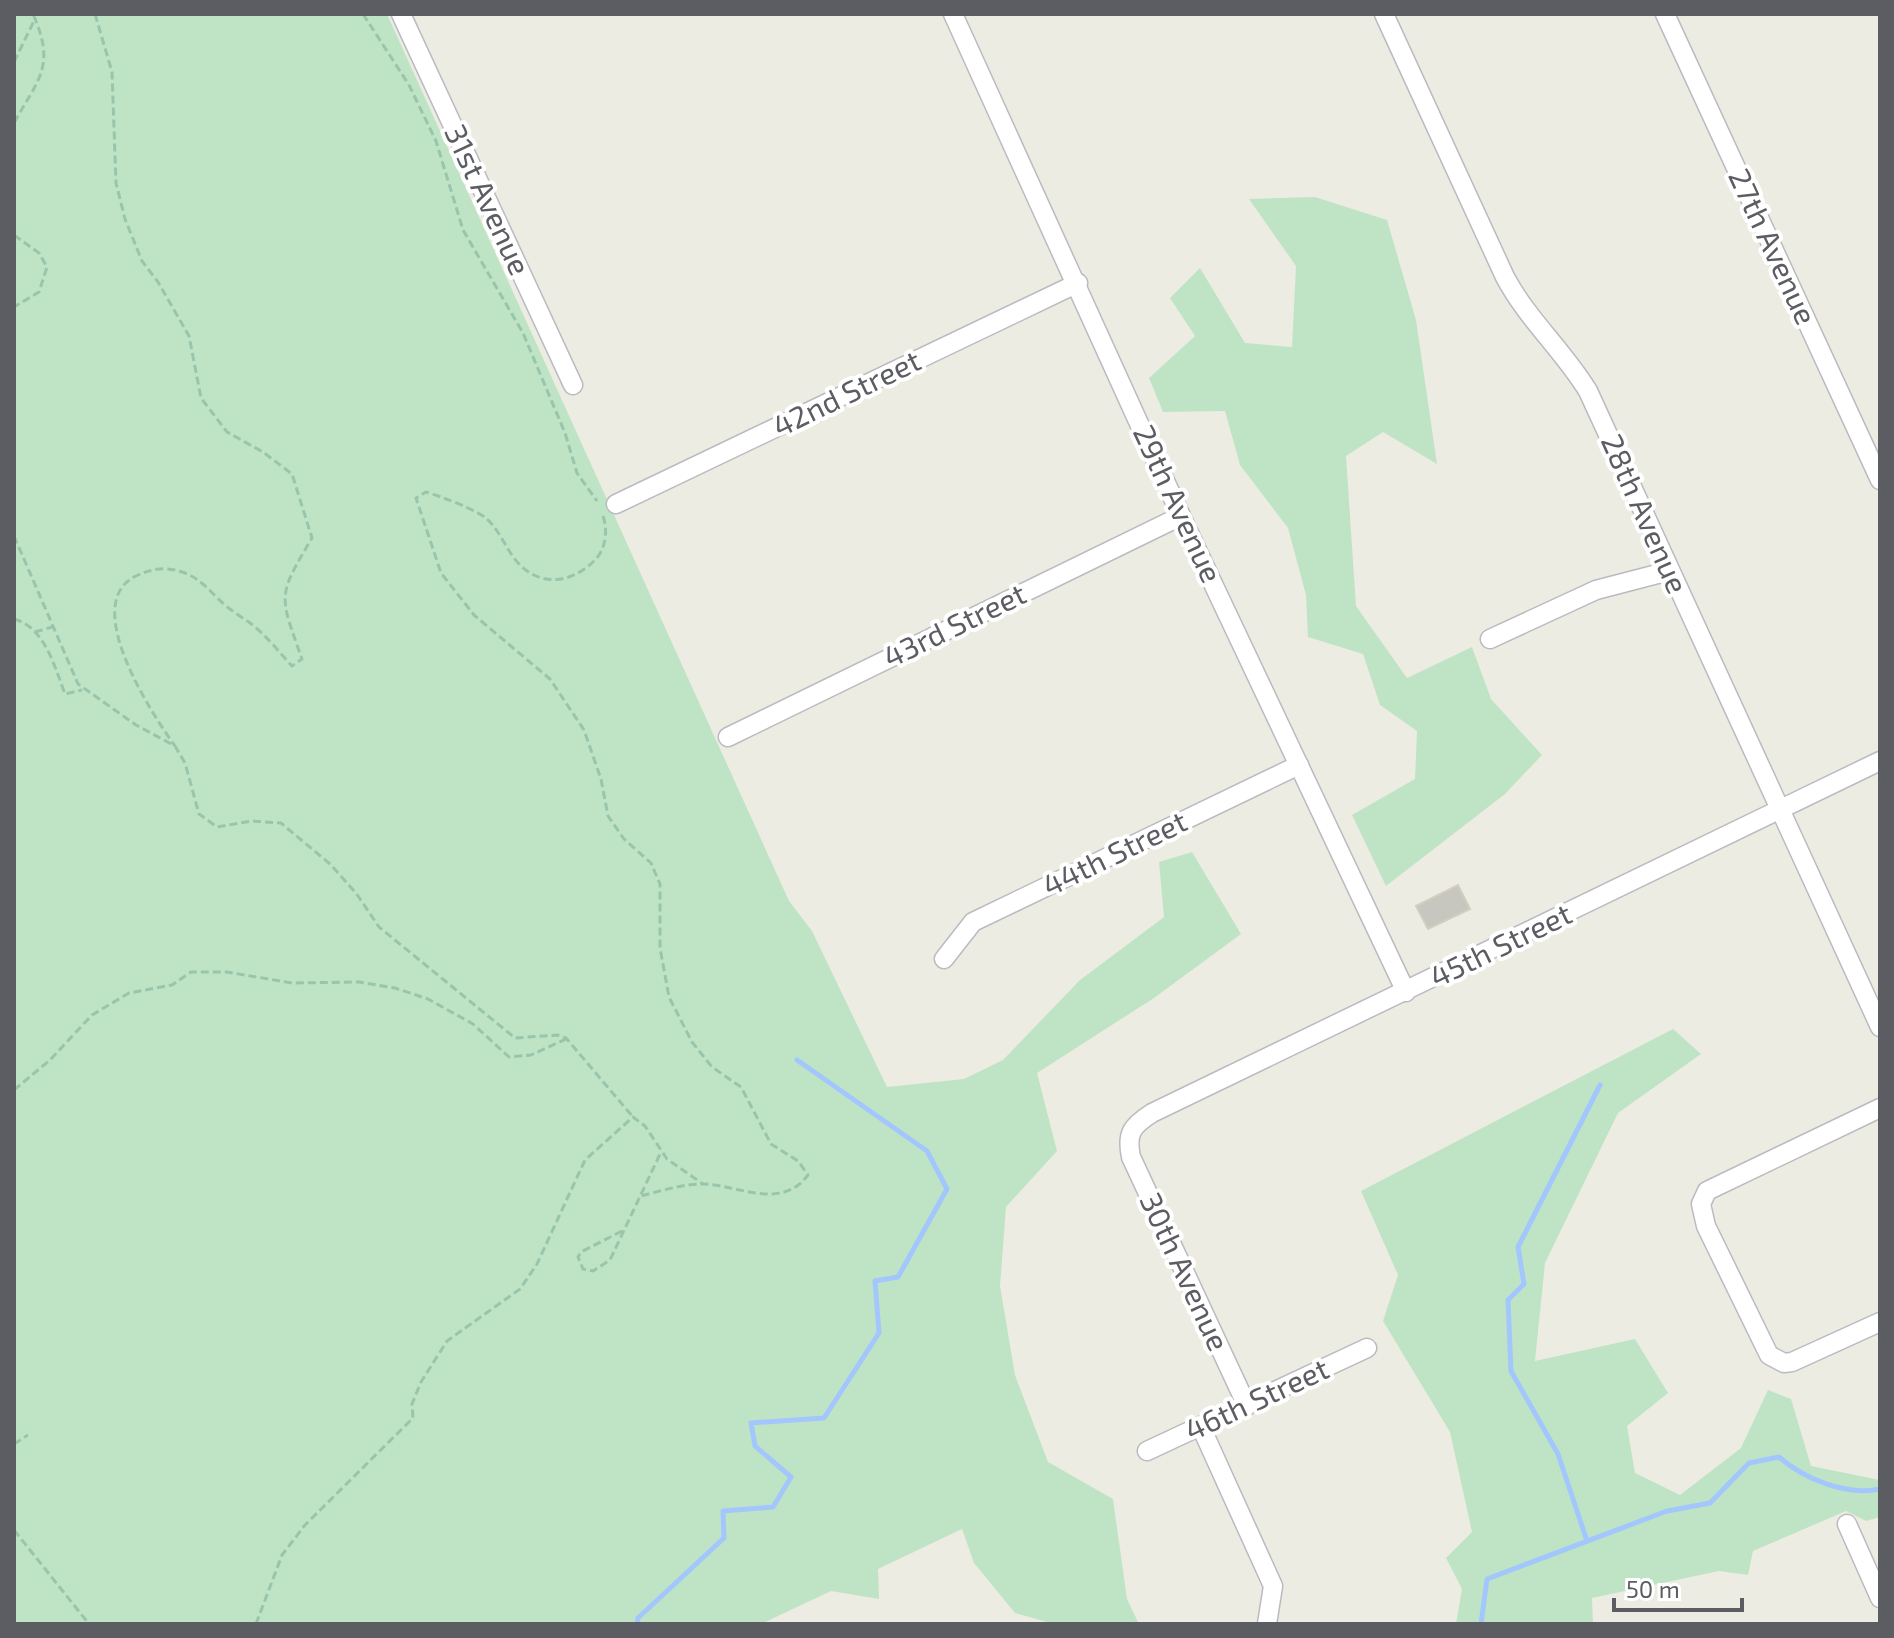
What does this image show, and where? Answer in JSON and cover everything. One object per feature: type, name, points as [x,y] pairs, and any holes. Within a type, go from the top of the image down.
[{"type":"street","name":"31st Avenue","points":[[401,14],[573,385]]},
{"type":"street","name":"29th Avenue","points":[[953,14],[1078,283],[1181,516],[1406,992]]},
{"type":"street","name":"28th Avenue","points":[[1384,14],[1505,277],[1527,315],[1567,360],[1588,391],[1880,1027]]},
{"type":"street","name":"27th Avenue","points":[[1665,14],[1880,480]]},
{"type":"street","name":"42nd Street","points":[[606,507],[1078,283]]},
{"type":"street","name":"43rd Street","points":[[728,737],[1181,516]]},
{"type":"street","points":[[1490,639],[1596,590],[1669,571]]},
{"type":"street","name":"45th Street","points":[[1128,1137],[1131,1128],[1152,1113],[1880,761]]},
{"type":"street","name":"44th Street","points":[[944,959],[973,922],[1299,765]]},
{"type":"street","points":[[1880,1108],[1715,1187],[1701,1197],[1706,1226],[1769,1355],[1784,1363],[1880,1322]]},
{"type":"street","name":"30th Avenue","points":[[1128,1137],[1137,1171],[1247,1406]]},
{"type":"street","name":"46th Street","points":[[1147,1451],[1367,1348]]},
{"type":"street","points":[[1201,1427],[1273,1586],[1267,1624]]},
{"type":"street","points":[[1847,1524],[1880,1598]]},
{"type":"path","points":[[95,14],[112,72],[116,183],[142,261],[158,282],[189,336],[201,398],[227,432],[263,452],[292,474],[312,538],[284,586],[286,613],[302,659],[292,666],[263,634],[227,607],[201,581],[181,572],[154,568],[131,579],[116,593],[112,611],[120,642],[156,720],[185,763],[199,814],[217,827],[252,821],[281,823],[330,864],[356,893],[379,927],[515,1038],[557,1035],[566,1038],[633,1117],[645,1126],[661,1152],[703,1184]]},
{"type":"path","points":[[363,14],[409,85],[436,141],[463,230],[523,333],[565,433],[577,473],[606,507],[607,528],[599,556],[581,574],[558,581],[541,578],[519,564],[502,535],[484,516],[426,492],[416,498],[441,573],[474,615],[550,679],[584,730],[601,779],[608,816],[624,839],[651,863],[660,884],[660,948],[669,997],[692,1042],[712,1067],[741,1087],[771,1144],[798,1161],[808,1175],[799,1187],[775,1194],[746,1194],[703,1184],[641,1196]]},
{"type":"path","points":[[14,62],[34,16]]},
{"type":"path","points":[[14,123],[46,58],[34,16]]},
{"type":"path","points":[[14,235],[39,253],[47,267],[39,292],[14,307]]},
{"type":"path","points":[[14,536],[52,627],[83,690],[175,746]]},
{"type":"path","points":[[14,619],[35,632],[49,652],[65,694],[83,690]]},
{"type":"path","points":[[35,632],[52,627]]},
{"type":"path","points":[[14,1090],[50,1060],[92,1015],[129,993],[172,985],[191,972],[227,972],[292,983],[359,982],[395,988],[428,999],[473,1024],[509,1057],[531,1055],[566,1038]]},
{"type":"path","points":[[256,1624],[282,1555],[305,1525],[413,1418],[412,1404],[421,1382],[447,1341],[520,1289],[537,1264],[585,1160],[633,1117]]},
{"type":"path","points":[[622,1231],[581,1252],[578,1257],[583,1269],[593,1271],[610,1260],[661,1152]]},
{"type":"path","points":[[14,1444],[28,1435]]},
{"type":"path","points":[[14,1530],[89,1624]]},
{"type":"green space","points":[[14,14],[387,14],[789,901],[812,931],[887,1087],[964,1079],[1003,1060],[1080,980],[1164,917],[1159,862],[1192,852],[1241,934],[1154,998],[1037,1073],[1057,1151],[1006,1207],[1000,1286],[1015,1375],[1048,1462],[1113,1499],[1127,1599],[1139,1624],[1054,1624],[1015,1613],[974,1563],[962,1529],[878,1569],[879,1599],[831,1591],[761,1624],[14,1624]]},
{"type":"green space","points":[[1315,197],[1387,220],[1416,320],[1437,464],[1383,432],[1346,456],[1356,606],[1407,678],[1472,647],[1491,699],[1542,755],[1505,794],[1386,886],[1352,815],[1415,779],[1417,731],[1380,705],[1363,654],[1308,637],[1306,595],[1288,528],[1240,465],[1225,411],[1163,412],[1149,378],[1195,336],[1170,298],[1200,268],[1245,343],[1292,347],[1296,266],[1249,199]]},
{"type":"green space","points":[[1673,1029],[1701,1054],[1618,1113],[1545,1263],[1535,1361],[1635,1339],[1668,1393],[1627,1426],[1635,1473],[1680,1495],[1741,1448],[1768,1390],[1791,1399],[1811,1466],[1880,1480],[1880,1517],[1866,1521],[1846,1511],[1753,1551],[1748,1575],[1719,1571],[1592,1598],[1593,1624],[1456,1624],[1462,1589],[1446,1558],[1472,1532],[1450,1432],[1383,1321],[1398,1275],[1361,1191]]},
{"type":"building","points":[[1458,885],[1470,909],[1428,929],[1416,906]]},
{"type":"waterway","points":[[637,1624],[638,1618],[724,1538],[723,1511],[773,1507],[791,1477],[755,1446],[751,1423],[824,1418],[879,1333],[875,1281],[898,1277],[947,1189],[927,1151],[797,1060]]},
{"type":"waterway","points":[[1587,1541],[1558,1454],[1511,1371],[1508,1300],[1524,1284],[1518,1247],[1600,1085]]},
{"type":"waterway","points":[[1481,1624],[1487,1579],[1667,1511],[1710,1503],[1749,1463],[1779,1457],[1826,1484],[1853,1490],[1880,1489]]}]
